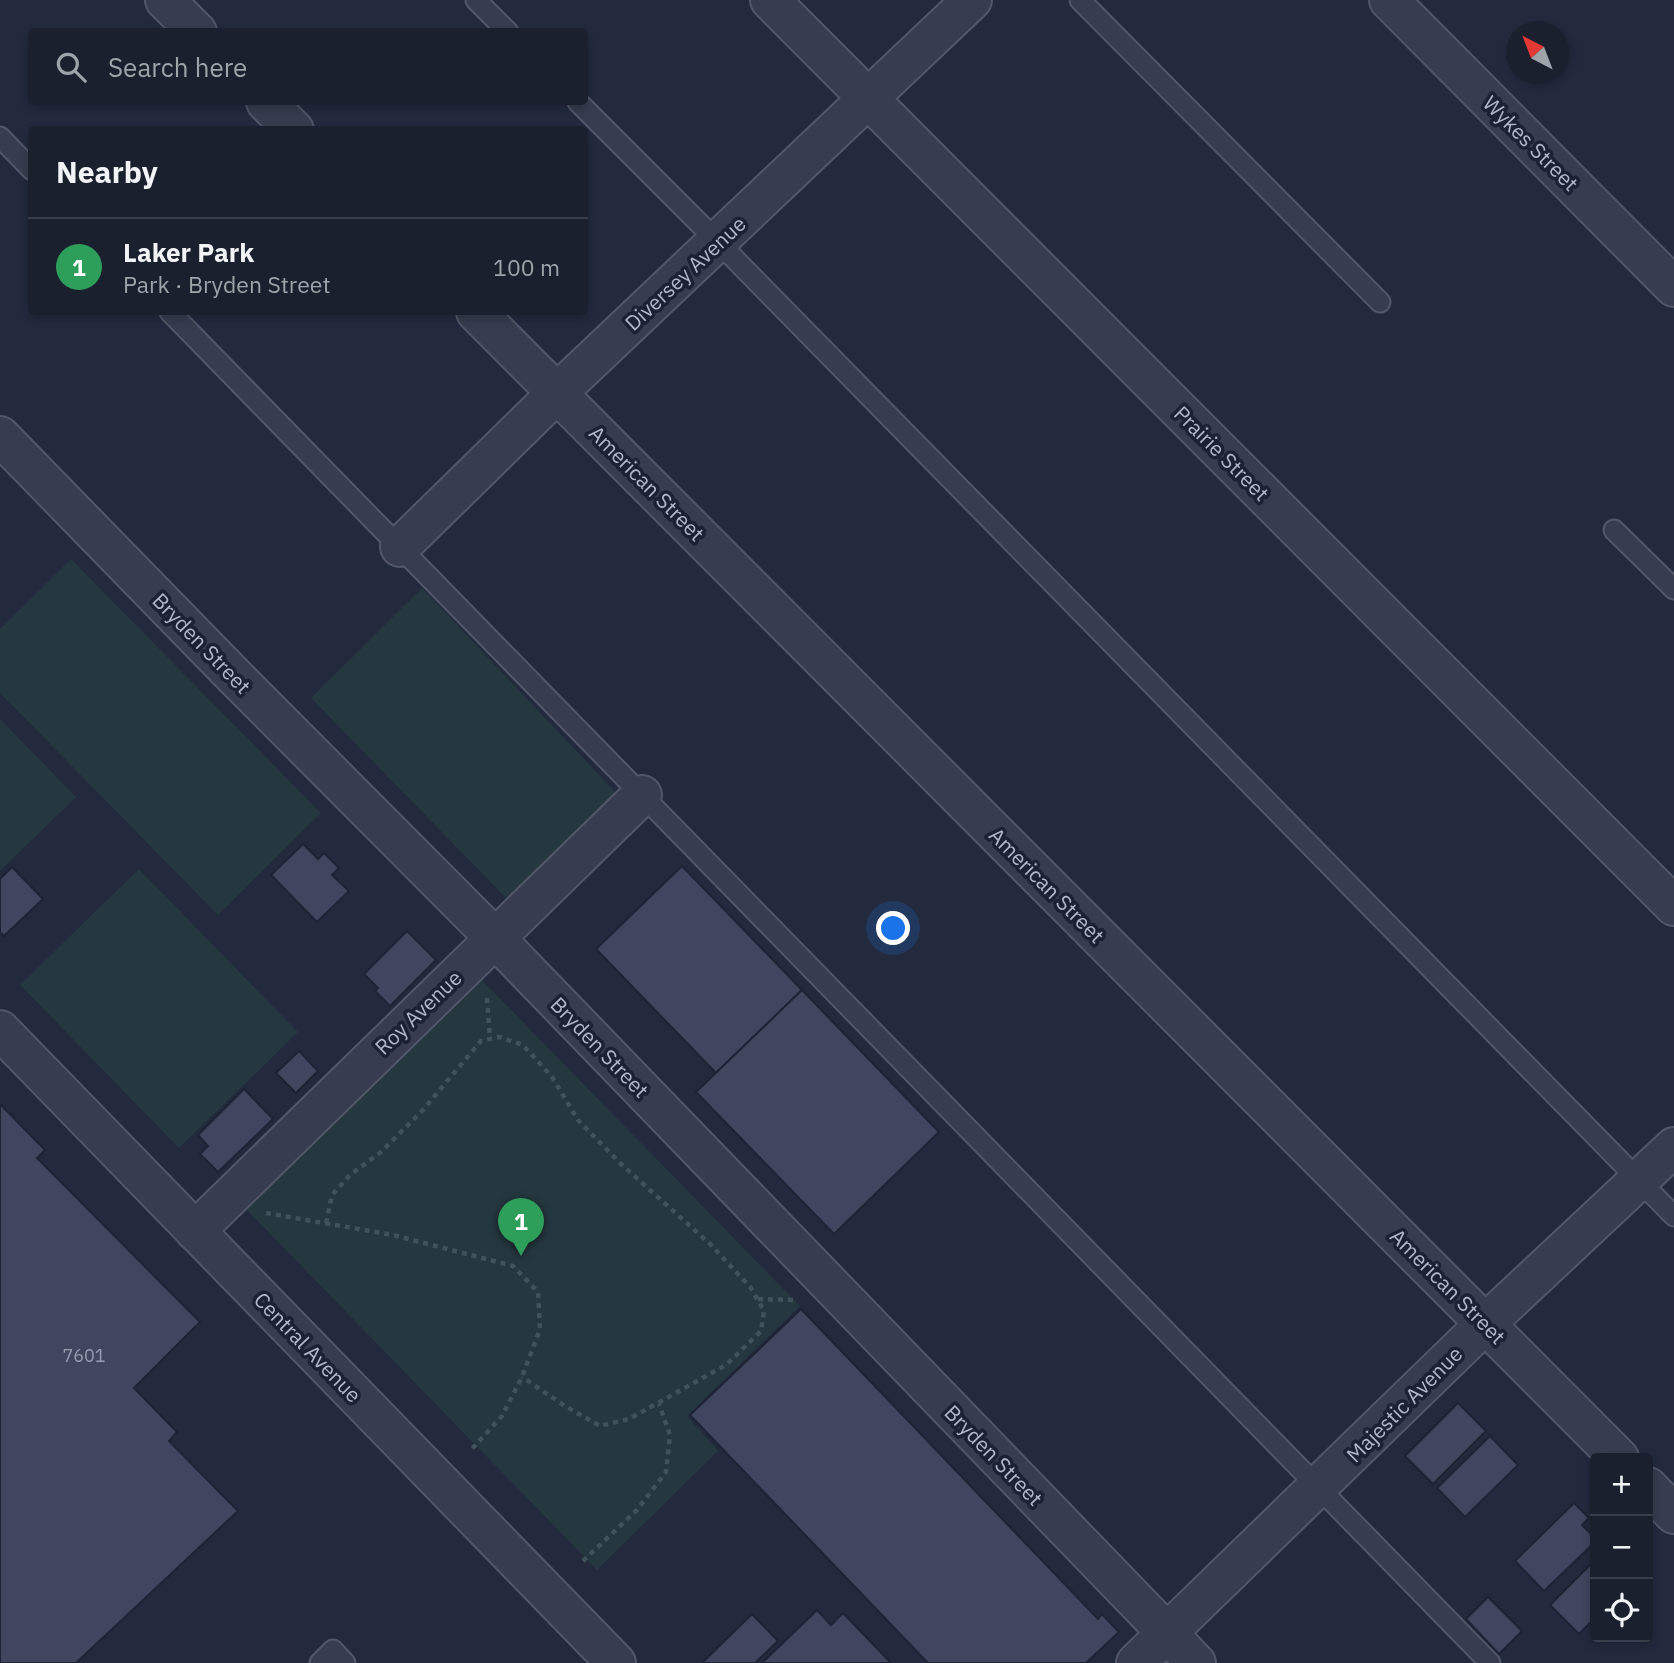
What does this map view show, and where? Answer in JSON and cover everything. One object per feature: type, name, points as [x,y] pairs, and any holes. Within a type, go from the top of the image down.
[{"type":"street","points":[[165,0],[193,28]]},
{"type":"street","name":"Prairie Street","points":[[770,0],[1674,906]]},
{"type":"street","name":"Diversey Avenue","points":[[400,547],[557,393],[972,0]]},
{"type":"street","name":"Wykes Street","points":[[1389,0],[1674,287]]},
{"type":"street","points":[[269,105],[290,126]]},
{"type":"street","name":"American Street","points":[[479,315],[1614,1453]]},
{"type":"street","name":"Bryden Street","points":[[0,436],[495,938],[1196,1663]]},
{"type":"street","name":"Roy Avenue","points":[[195,1231],[642,795]]},
{"type":"street","name":"Central Avenue","points":[[0,1030],[615,1663]]},
{"type":"street","name":"Majestic Avenue","points":[[1136,1663],[1485,1324],[1674,1147]]},
{"type":"street","points":[[1653,1492],[1674,1514]]},
{"type":"lane","points":[[476,0],[504,28]]},
{"type":"lane","points":[[1080,0],[1380,302]]},
{"type":"lane","points":[[581,105],[1674,1216]]},
{"type":"lane","points":[[0,137],[28,166]]},
{"type":"lane","points":[[173,315],[1490,1663]]},
{"type":"lane","points":[[1614,530],[1674,590]]},
{"type":"lane","points":[[320,1663],[333,1650],[345,1663]]},
{"type":"path","points":[[490,1039],[486,996],[493,988]]},
{"type":"path","points":[[326,1223],[332,1195],[350,1175],[381,1152],[422,1111],[481,1041],[499,1037],[523,1045],[552,1077],[578,1120],[620,1163],[710,1244],[751,1288],[764,1311],[761,1331],[726,1365],[629,1419],[600,1426],[522,1377]]},
{"type":"path","points":[[257,1211],[393,1235],[513,1266],[538,1293],[540,1329],[522,1377],[502,1416],[470,1451]]},
{"type":"path","points":[[757,1299],[785,1301],[805,1298]]},
{"type":"path","points":[[583,1561],[637,1510],[666,1472],[670,1435],[659,1404]]},
{"type":"shaded area","points":[[71,559],[321,813],[218,915],[0,693],[0,629]]},
{"type":"shaded area","points":[[422,588],[618,795],[508,900],[311,698]]},
{"type":"shaded area","points":[[0,719],[76,797],[0,871]]},
{"type":"shaded area","points":[[139,869],[298,1032],[179,1148],[20,985]]},
{"type":"shaded area","points":[[480,978],[800,1306],[687,1416],[718,1451],[597,1570],[242,1205]]},
{"type":"building","points":[[303,844],[318,859],[324,853],[339,868],[332,875],[349,891],[317,922],[271,875]]},
{"type":"building","points":[[682,866],[802,990],[716,1073],[596,949]]},
{"type":"building","points":[[12,867],[43,899],[4,936],[0,932],[0,879]]},
{"type":"building","points":[[407,931],[436,960],[390,1006],[375,991],[378,988],[364,974]]},
{"type":"building","points":[[802,990],[939,1132],[834,1234],[696,1092]]},
{"type":"building","points":[[299,1051],[318,1071],[296,1093],[276,1073]]},
{"type":"building","points":[[244,1089],[273,1119],[218,1172],[200,1154],[208,1146],[198,1135]]},
{"type":"building","points":[[0,1104],[45,1150],[37,1158],[200,1322],[134,1388],[177,1432],[169,1441],[238,1511],[76,1663],[0,1663]]},
{"type":"building","points":[[801,1309],[1098,1619],[1102,1614],[1119,1632],[1086,1663],[928,1663],[690,1415]]},
{"type":"building","points":[[1458,1403],[1486,1431],[1433,1484],[1405,1456]]},
{"type":"building","points":[[1490,1436],[1518,1465],[1465,1517],[1437,1488]]},
{"type":"building","points":[[1574,1503],[1589,1518],[1582,1525],[1590,1533],[1590,1547],[1544,1591],[1515,1561]]},
{"type":"building","points":[[1590,1565],[1590,1623],[1579,1634],[1550,1605]]},
{"type":"building","points":[[1488,1597],[1522,1631],[1499,1654],[1466,1619]]},
{"type":"building","points":[[817,1610],[831,1625],[843,1613],[891,1663],[762,1663]]},
{"type":"building","points":[[752,1614],[778,1641],[755,1663],[702,1663]]},
{"type":"place","name":"Laker Park","points":[[521,1256]]}]
